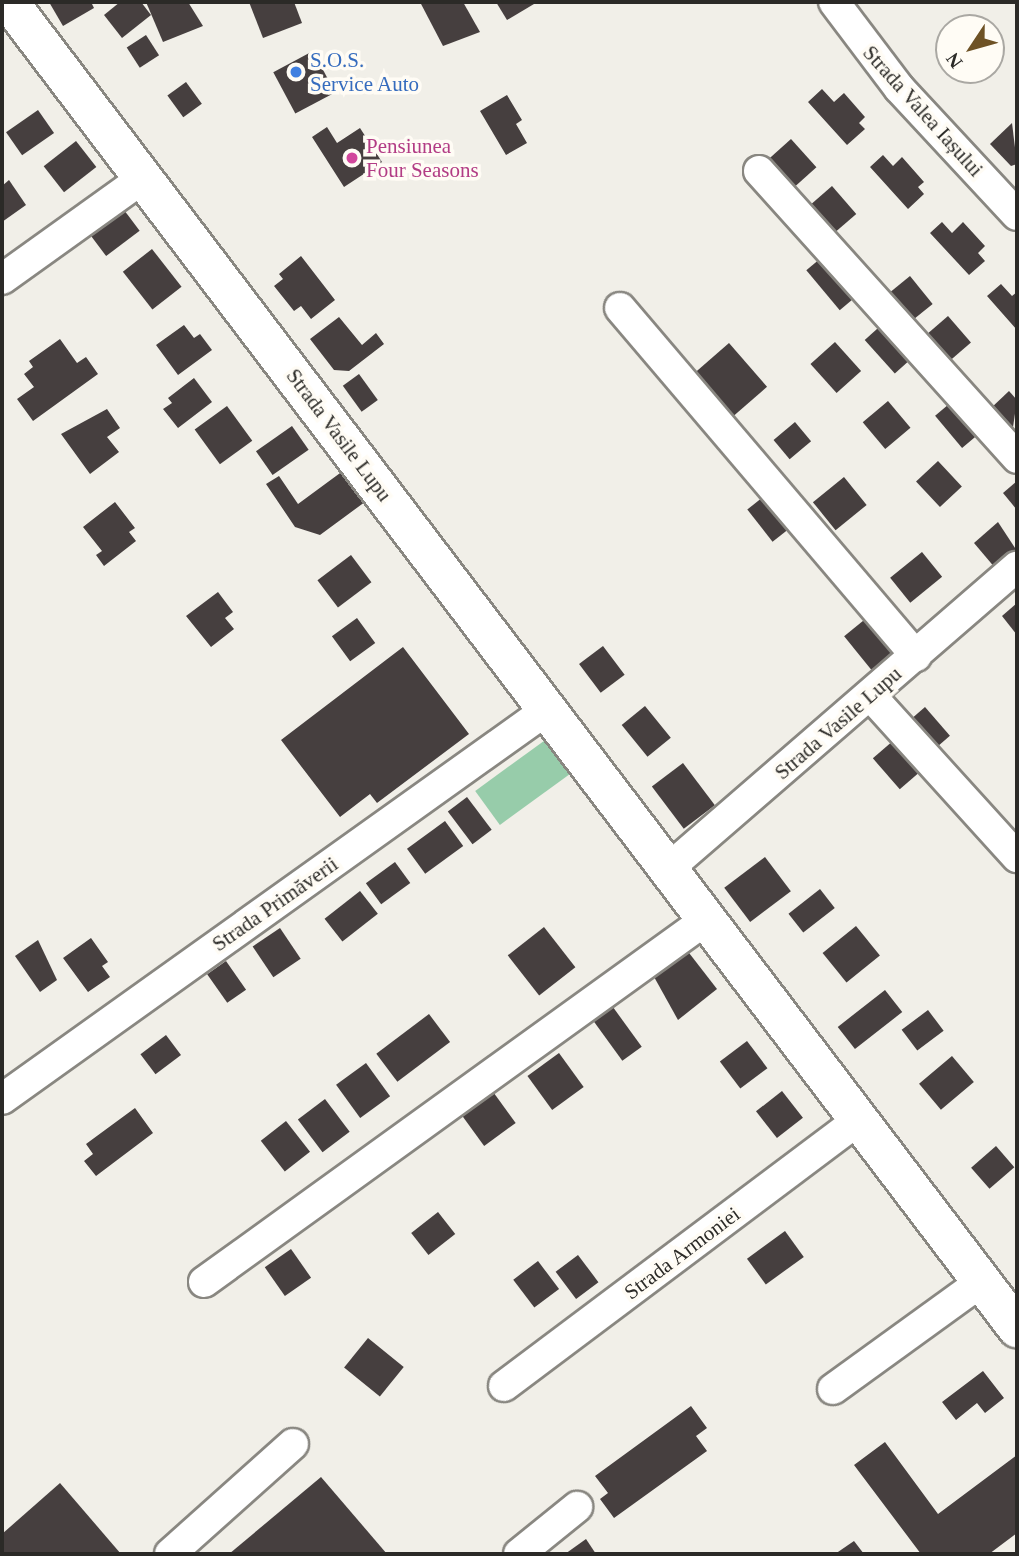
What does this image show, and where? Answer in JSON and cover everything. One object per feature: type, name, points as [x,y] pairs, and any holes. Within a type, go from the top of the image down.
[{"type":"main road","name":"Strada Vasile Lupu","points":[[9,2],[1017,1328]]},
{"type":"street","name":"Strada Valea Iașului","points":[[834,2],[899,88],[1017,215]]},
{"type":"street","points":[[759,171],[1017,458]]},
{"type":"street","points":[[2,279],[143,178]]},
{"type":"street","name":"Strada Vasile Lupu","points":[[620,309],[916,656],[669,869]]},
{"type":"street","points":[[916,656],[1017,567]]},
{"type":"street","points":[[870,695],[1017,857]]},
{"type":"street","name":"Strada Primăverii","points":[[2,1099],[548,709]]},
{"type":"street","points":[[204,1282],[707,919]]},
{"type":"street","name":"Strada Armoniei","points":[[505,1386],[859,1119]]},
{"type":"street","points":[[833,1389],[982,1282]]},
{"type":"street","points":[[170,1554],[293,1444]]},
{"type":"street","points":[[519,1554],[578,1507]]},
{"type":"green space","points":[[548,738],[573,772],[500,825],[475,791]]},
{"type":"building","points":[[49,2],[91,2],[94,8],[63,26]]},
{"type":"building","points":[[120,2],[141,2],[151,15],[122,38],[104,15]]},
{"type":"building","points":[[146,2],[188,2],[203,26],[163,42]]},
{"type":"building","points":[[249,2],[294,2],[302,23],[263,38]]},
{"type":"building","points":[[420,2],[463,2],[480,32],[443,46]]},
{"type":"building","points":[[496,2],[532,2],[534,4],[507,20]]},
{"type":"building","points":[[146,35],[159,55],[140,68],[127,48]]},
{"type":"building","points":[[313,51],[335,92],[295,114],[273,72]]},
{"type":"building","points":[[186,82],[202,104],[183,117],[167,96]]},
{"type":"building","points":[[822,89],[834,102],[844,93],[865,117],[859,123],[865,129],[847,145],[808,102]]},
{"type":"building","points":[[507,95],[522,120],[516,124],[527,143],[506,155],[480,111]]},
{"type":"building","points":[[38,110],[54,133],[22,155],[6,132]]},
{"type":"building","points":[[1012,123],[1017,164],[1011,166],[990,144]]},
{"type":"building","points":[[327,127],[337,143],[360,128],[382,162],[344,187],[312,137]]},
{"type":"building","points":[[791,139],[816,167],[787,193],[762,165]]},
{"type":"building","points":[[76,141],[96,167],[64,192],[44,166]]},
{"type":"building","points":[[883,155],[893,166],[902,157],[924,182],[918,187],[924,194],[908,209],[870,167]]},
{"type":"building","points":[[9,180],[26,205],[2,222],[2,186]]},
{"type":"building","points":[[832,186],[856,214],[834,234],[809,206]]},
{"type":"building","points":[[121,206],[140,231],[106,256],[87,231]]},
{"type":"building","points":[[942,222],[952,233],[963,222],[985,246],[978,253],[985,261],[969,275],[930,233]]},
{"type":"building","points":[[152,249],[182,287],[152,310],[123,272]]},
{"type":"building","points":[[827,253],[860,293],[840,310],[806,270]]},
{"type":"building","points":[[301,256],[335,300],[311,319],[301,306],[294,311],[274,286],[283,279],[279,274]]},
{"type":"building","points":[[910,276],[933,304],[909,323],[887,295]]},
{"type":"building","points":[[1001,284],[1012,296],[1017,292],[1017,330],[987,296]]},
{"type":"building","points":[[948,316],[971,342],[950,361],[927,334]]},
{"type":"building","points":[[339,317],[362,345],[376,333],[384,344],[349,371],[334,370],[310,339]]},
{"type":"building","points":[[887,320],[917,353],[895,374],[865,340]]},
{"type":"building","points":[[184,325],[194,338],[200,334],[212,350],[178,375],[156,345]]},
{"type":"building","points":[[60,339],[77,363],[86,357],[98,374],[33,421],[17,399],[34,387],[24,374],[33,367],[29,361]]},
{"type":"building","points":[[835,342],[861,371],[837,393],[810,364]]},
{"type":"building","points":[[729,343],[767,387],[732,417],[694,373]]},
{"type":"building","points":[[359,374],[378,400],[362,412],[343,386]]},
{"type":"building","points":[[194,378],[212,402],[178,428],[163,409],[172,403],[168,398]]},
{"type":"building","points":[[1009,391],[1017,400],[1012,434],[990,409]]},
{"type":"building","points":[[955,399],[982,431],[962,448],[935,416]]},
{"type":"building","points":[[888,401],[910,428],[885,449],[863,422]]},
{"type":"building","points":[[227,406],[252,441],[220,464],[195,430]]},
{"type":"building","points":[[107,409],[120,428],[107,437],[119,452],[90,474],[61,434]]},
{"type":"building","points":[[795,422],[811,441],[790,459],[774,440]]},
{"type":"building","points":[[292,426],[309,450],[273,475],[256,451]]},
{"type":"building","points":[[938,461],[962,487],[940,507],[916,481]]},
{"type":"building","points":[[351,465],[373,496],[320,535],[295,527],[266,484],[279,476],[298,504]]},
{"type":"building","points":[[844,477],[867,505],[836,530],[813,502]]},
{"type":"building","points":[[1017,481],[1017,510],[1003,493]]},
{"type":"building","points":[[767,494],[792,526],[773,542],[747,509]]},
{"type":"building","points":[[115,502],[135,528],[129,532],[136,541],[104,566],[96,555],[102,551],[83,527]]},
{"type":"building","points":[[998,522],[1017,551],[996,569],[974,543]]},
{"type":"building","points":[[922,552],[942,577],[910,603],[890,578]]},
{"type":"building","points":[[351,555],[371,582],[338,607],[317,580]]},
{"type":"building","points":[[218,592],[233,612],[225,618],[234,629],[211,647],[186,616]]},
{"type":"building","points":[[1017,603],[1017,635],[1002,616]]},
{"type":"building","points":[[869,616],[899,653],[874,673],[844,636]]},
{"type":"building","points":[[357,618],[375,643],[350,661],[332,636]]},
{"type":"building","points":[[603,646],[625,675],[601,693],[579,664]]},
{"type":"building","points":[[403,647],[469,734],[377,803],[370,794],[340,817],[281,740]]},
{"type":"building","points":[[645,706],[671,738],[647,757],[622,725]]},
{"type":"building","points":[[925,707],[950,736],[928,755],[903,726]]},
{"type":"building","points":[[894,740],[921,771],[900,789],[873,758]]},
{"type":"building","points":[[683,763],[715,805],[684,829],[652,786]]},
{"type":"building","points":[[467,797],[492,830],[473,844],[448,811]]},
{"type":"building","points":[[445,821],[463,846],[425,874],[407,849]]},
{"type":"building","points":[[765,857],[791,891],[750,922],[724,888]]},
{"type":"building","points":[[395,862],[410,883],[381,904],[366,883]]},
{"type":"building","points":[[820,889],[835,908],[803,933],[788,914]]},
{"type":"building","points":[[360,891],[378,914],[342,942],[325,919]]},
{"type":"building","points":[[856,926],[880,956],[846,983],[823,953]]},
{"type":"building","points":[[544,927],[575,967],[539,996],[508,955]]},
{"type":"building","points":[[280,928],[301,959],[273,977],[253,946]]},
{"type":"building","points":[[91,938],[108,962],[102,966],[110,977],[88,992],[63,958]]},
{"type":"building","points":[[38,940],[57,980],[40,992],[15,956]]},
{"type":"building","points":[[686,949],[717,989],[678,1020],[653,975]]},
{"type":"building","points":[[226,961],[246,990],[227,1003],[207,974]]},
{"type":"building","points":[[885,990],[902,1012],[855,1049],[838,1027]]},
{"type":"building","points":[[610,1003],[642,1047],[622,1061],[591,1017]]},
{"type":"building","points":[[928,1010],[944,1031],[917,1051],[902,1030]]},
{"type":"building","points":[[429,1014],[450,1042],[397,1082],[376,1054]]},
{"type":"building","points":[[166,1035],[181,1055],[155,1074],[140,1054]]},
{"type":"building","points":[[747,1041],[767,1068],[740,1089],[720,1061]]},
{"type":"building","points":[[559,1053],[584,1087],[552,1110],[527,1076]]},
{"type":"building","points":[[952,1056],[974,1082],[941,1110],[919,1084]]},
{"type":"building","points":[[366,1063],[390,1096],[360,1118],[336,1085]]},
{"type":"building","points":[[491,1089],[516,1123],[484,1146],[459,1112]]},
{"type":"building","points":[[782,1091],[803,1118],[777,1138],[756,1111]]},
{"type":"building","points":[[325,1099],[350,1132],[323,1152],[298,1119]]},
{"type":"building","points":[[135,1108],[153,1133],[96,1176],[84,1161],[93,1154],[86,1144]]},
{"type":"building","points":[[286,1121],[310,1152],[285,1171],[261,1141]]},
{"type":"building","points":[[996,1146],[1014,1167],[989,1189],[971,1168]]},
{"type":"building","points":[[438,1212],[455,1234],[428,1255],[411,1233]]},
{"type":"building","points":[[785,1231],[804,1257],[766,1285],[747,1259]]},
{"type":"building","points":[[291,1249],[311,1278],[285,1296],[265,1267]]},
{"type":"building","points":[[578,1255],[598,1282],[576,1299],[556,1272]]},
{"type":"building","points":[[538,1261],[559,1289],[534,1308],[513,1280]]},
{"type":"building","points":[[368,1338],[404,1367],[380,1396],[344,1368]]},
{"type":"building","points":[[983,1371],[1004,1398],[985,1413],[977,1403],[956,1420],[942,1402]]},
{"type":"building","points":[[691,1406],[707,1428],[696,1436],[707,1451],[614,1518],[600,1499],[608,1493],[595,1476]]},
{"type":"building","points":[[885,1442],[938,1514],[1017,1455],[1017,1533],[989,1554],[921,1554],[854,1465]]},
{"type":"building","points":[[321,1477],[387,1554],[229,1554]]},
{"type":"building","points":[[60,1483],[121,1554],[2,1554],[2,1534]]},
{"type":"building","points":[[586,1539],[596,1554],[565,1554]]},
{"type":"building","points":[[854,1541],[864,1554],[835,1554]]},
{"type":"place","name":"S.O.S. Service Auto","points":[[296,72]]},
{"type":"place","name":"Pensiunea Four Seasons","points":[[352,158]]}]
